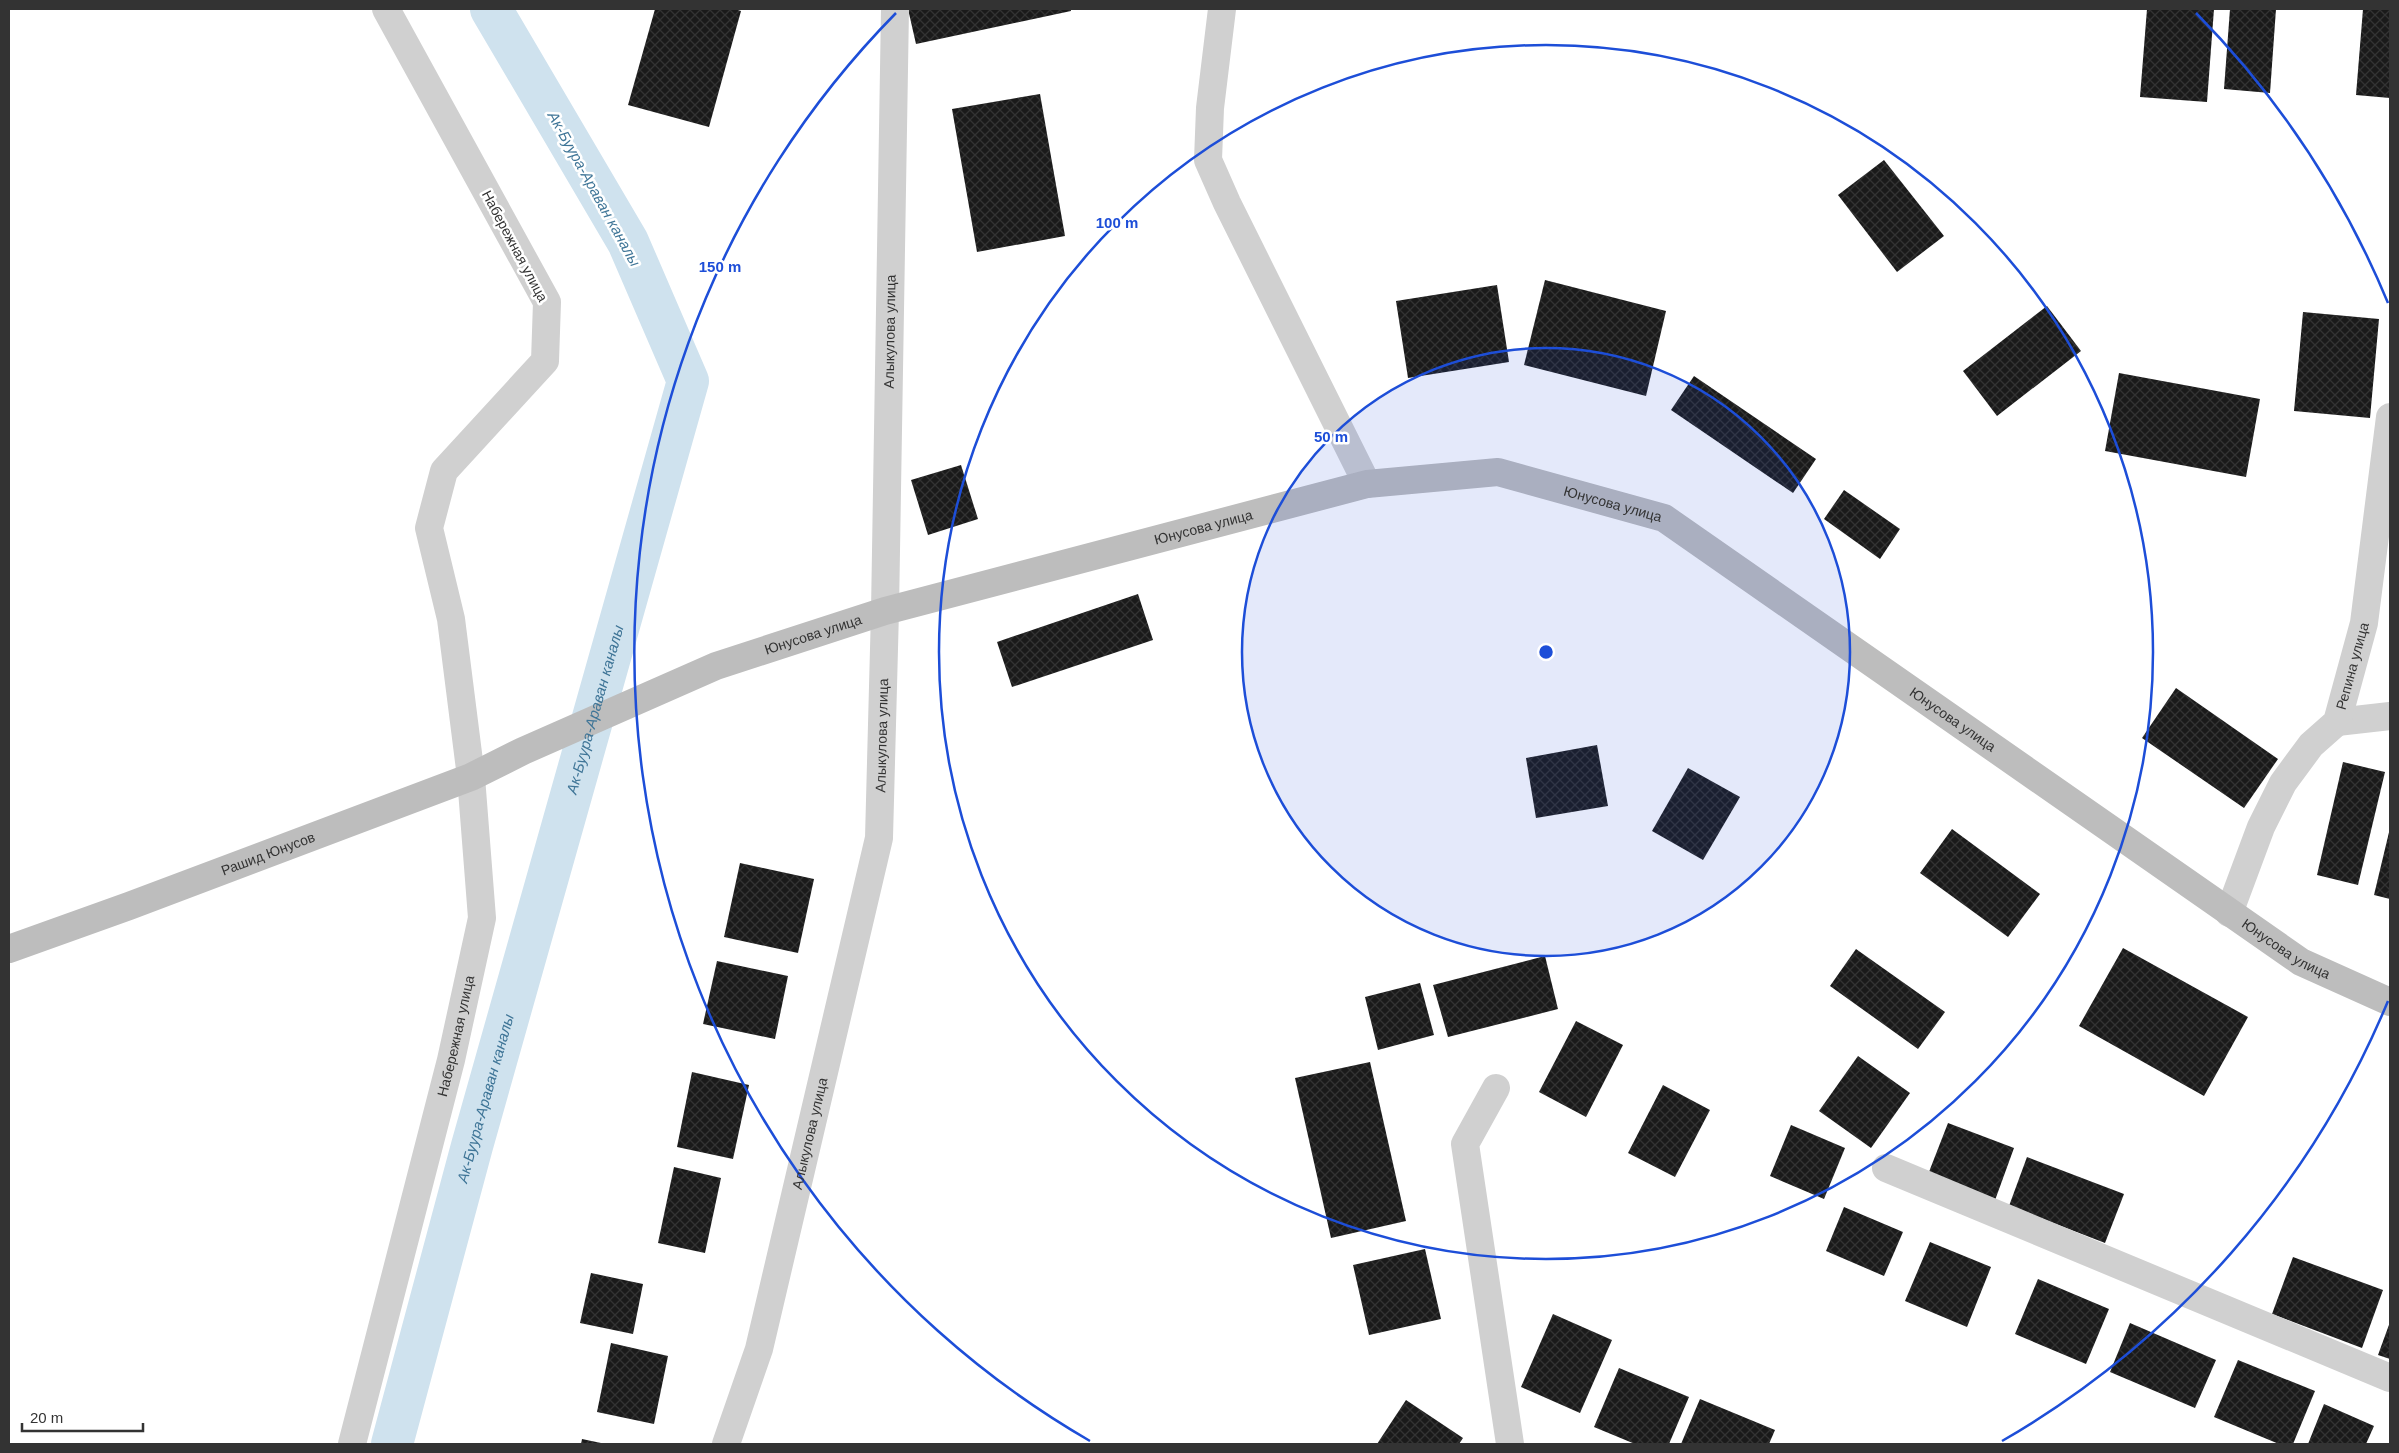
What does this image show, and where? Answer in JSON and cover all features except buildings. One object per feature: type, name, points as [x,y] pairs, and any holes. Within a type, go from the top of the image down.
[{"type":"main road","name":"Юнусова улица","points":[[523,751],[716,666],[886,611],[1367,484],[1498,472],[1664,518],[2301,962],[2390,1002]]},
{"type":"main road","name":"Рашид Юнусов","points":[[9,948],[129,906],[471,777],[523,751]]},
{"type":"street","name":"Набережная улица","points":[[352,1444],[451,1060],[482,918],[471,777],[451,619],[429,528],[444,471],[545,361],[547,302],[386,9]]},
{"type":"street","name":"Алыкулова улица","points":[[726,1444],[759,1349],[879,838],[886,611],[895,9]]},
{"type":"street","points":[[1222,9],[1210,108],[1208,160],[1227,203],[1367,484]]},
{"type":"street","name":"Репина улица","points":[[2229,913],[2261,827],[2283,783],[2311,745],[2337,722],[2364,623],[2385,494],[2390,417]]},
{"type":"street","points":[[2337,722],[2390,716]]},
{"type":"street","points":[[1496,1088],[1464,1144],[1510,1444]]},
{"type":"street","points":[[1886,1168],[2390,1378]]},
{"type":"waterway","name":"Ак-Буура-Араван каналы","points":[[392,1444],[472,1146],[688,381],[628,242],[491,9]]}]
